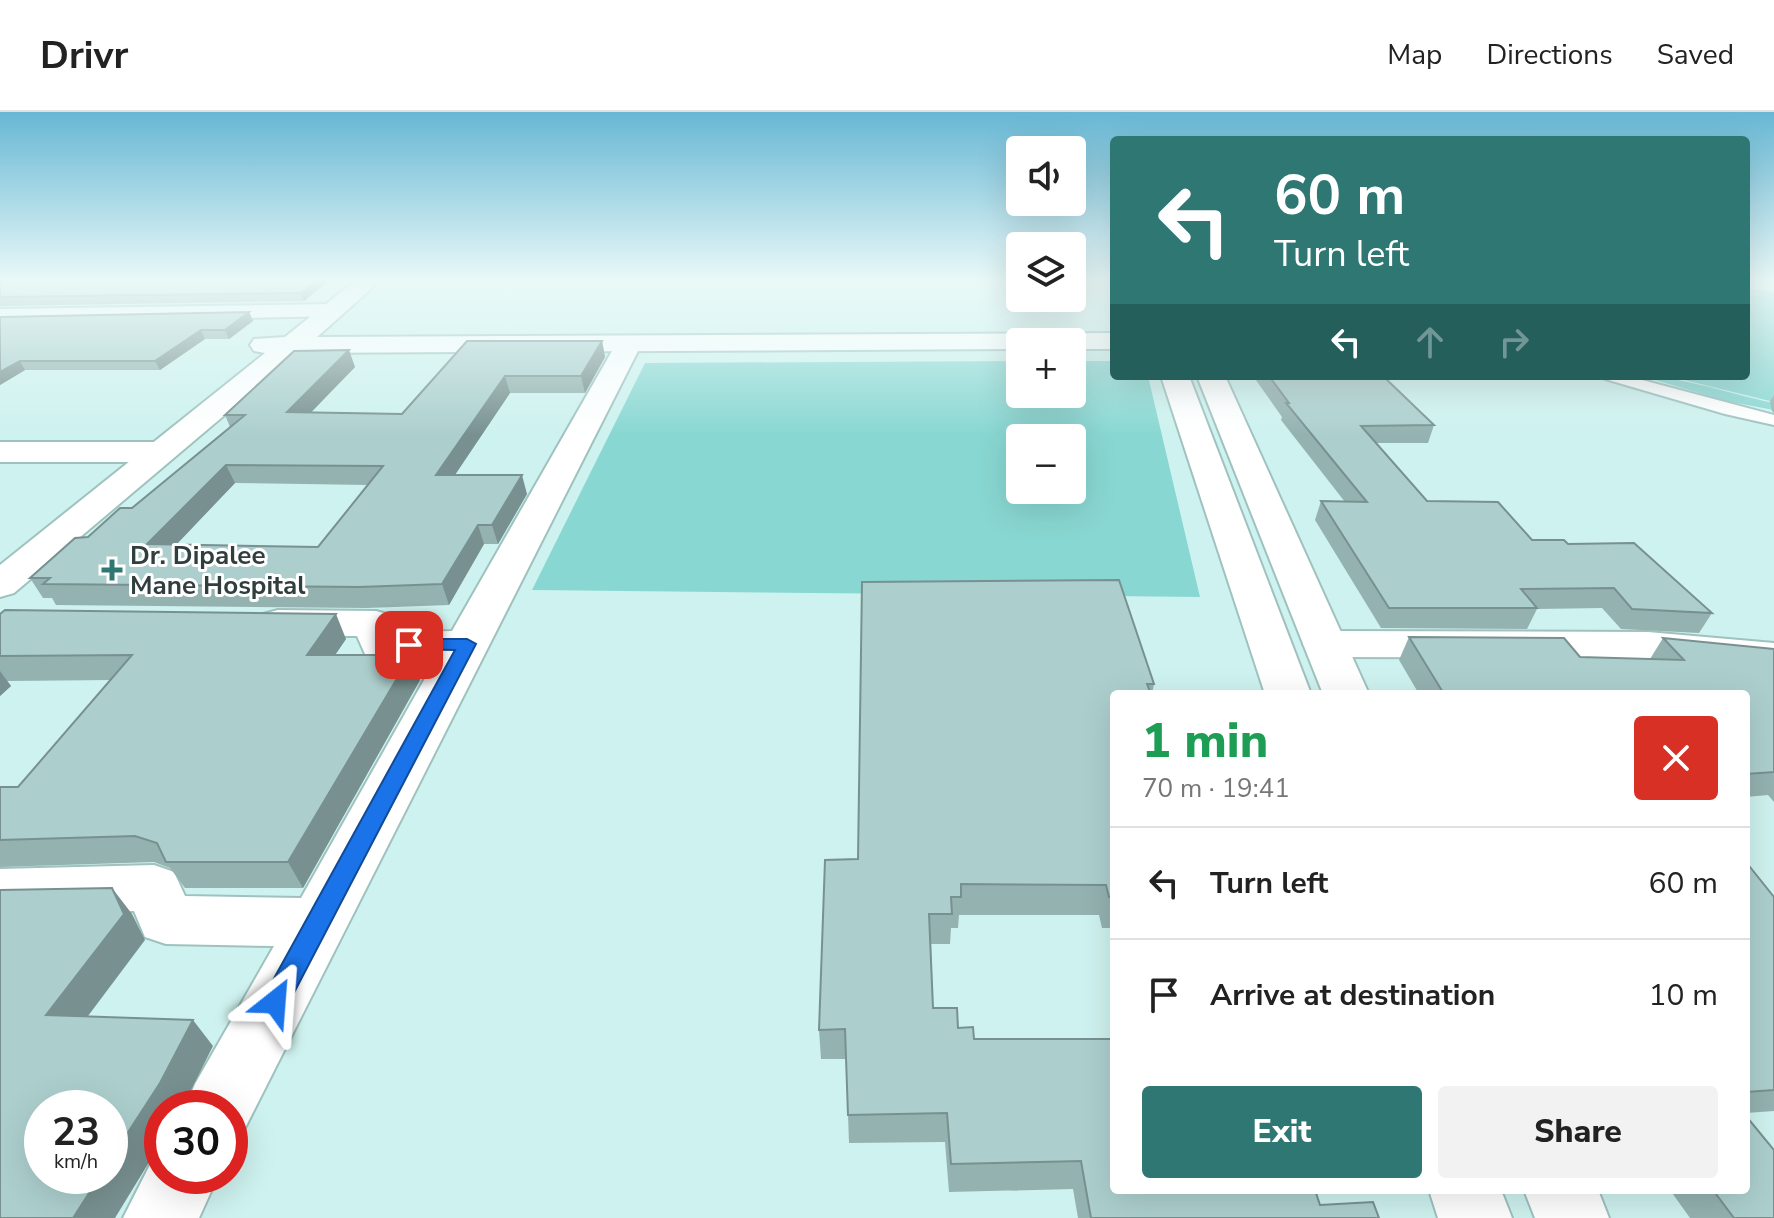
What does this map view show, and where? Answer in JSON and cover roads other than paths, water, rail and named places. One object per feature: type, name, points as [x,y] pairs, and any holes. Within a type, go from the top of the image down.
[{"type":"street","points":[[0,549],[123,453],[293,332]]},
{"type":"street","points":[[5,608],[161,452],[273,348],[1110,341]]},
{"type":"street","points":[[273,348],[1006,351]]},
{"type":"street","points":[[229,1090],[625,351]]},
{"type":"street","points":[[1086,351],[1110,351]]},
{"type":"street","points":[[1176,380],[1287,690]]},
{"type":"street","points":[[1213,380],[1344,690]]},
{"type":"street","points":[[0,452],[161,452]]},
{"type":"street","points":[[1205,461],[1248,463]]},
{"type":"street","points":[[235,622],[376,624],[380,645],[467,644]]},
{"type":"street","points":[[1324,644],[1648,645],[1774,657]]},
{"type":"street","points":[[0,892],[154,888],[166,920],[318,922]]},
{"type":"street","points":[[160,1218],[173,1194]]},
{"type":"street","points":[[1466,1194],[1475,1218]]},
{"type":"street","points":[[1562,1194],[1572,1218]]},
{"type":"lane","points":[[1624,380],[1774,420]]},
{"type":"place","name":"Dr. Dipalee Mane Hospital","points":[[112,570]]}]
